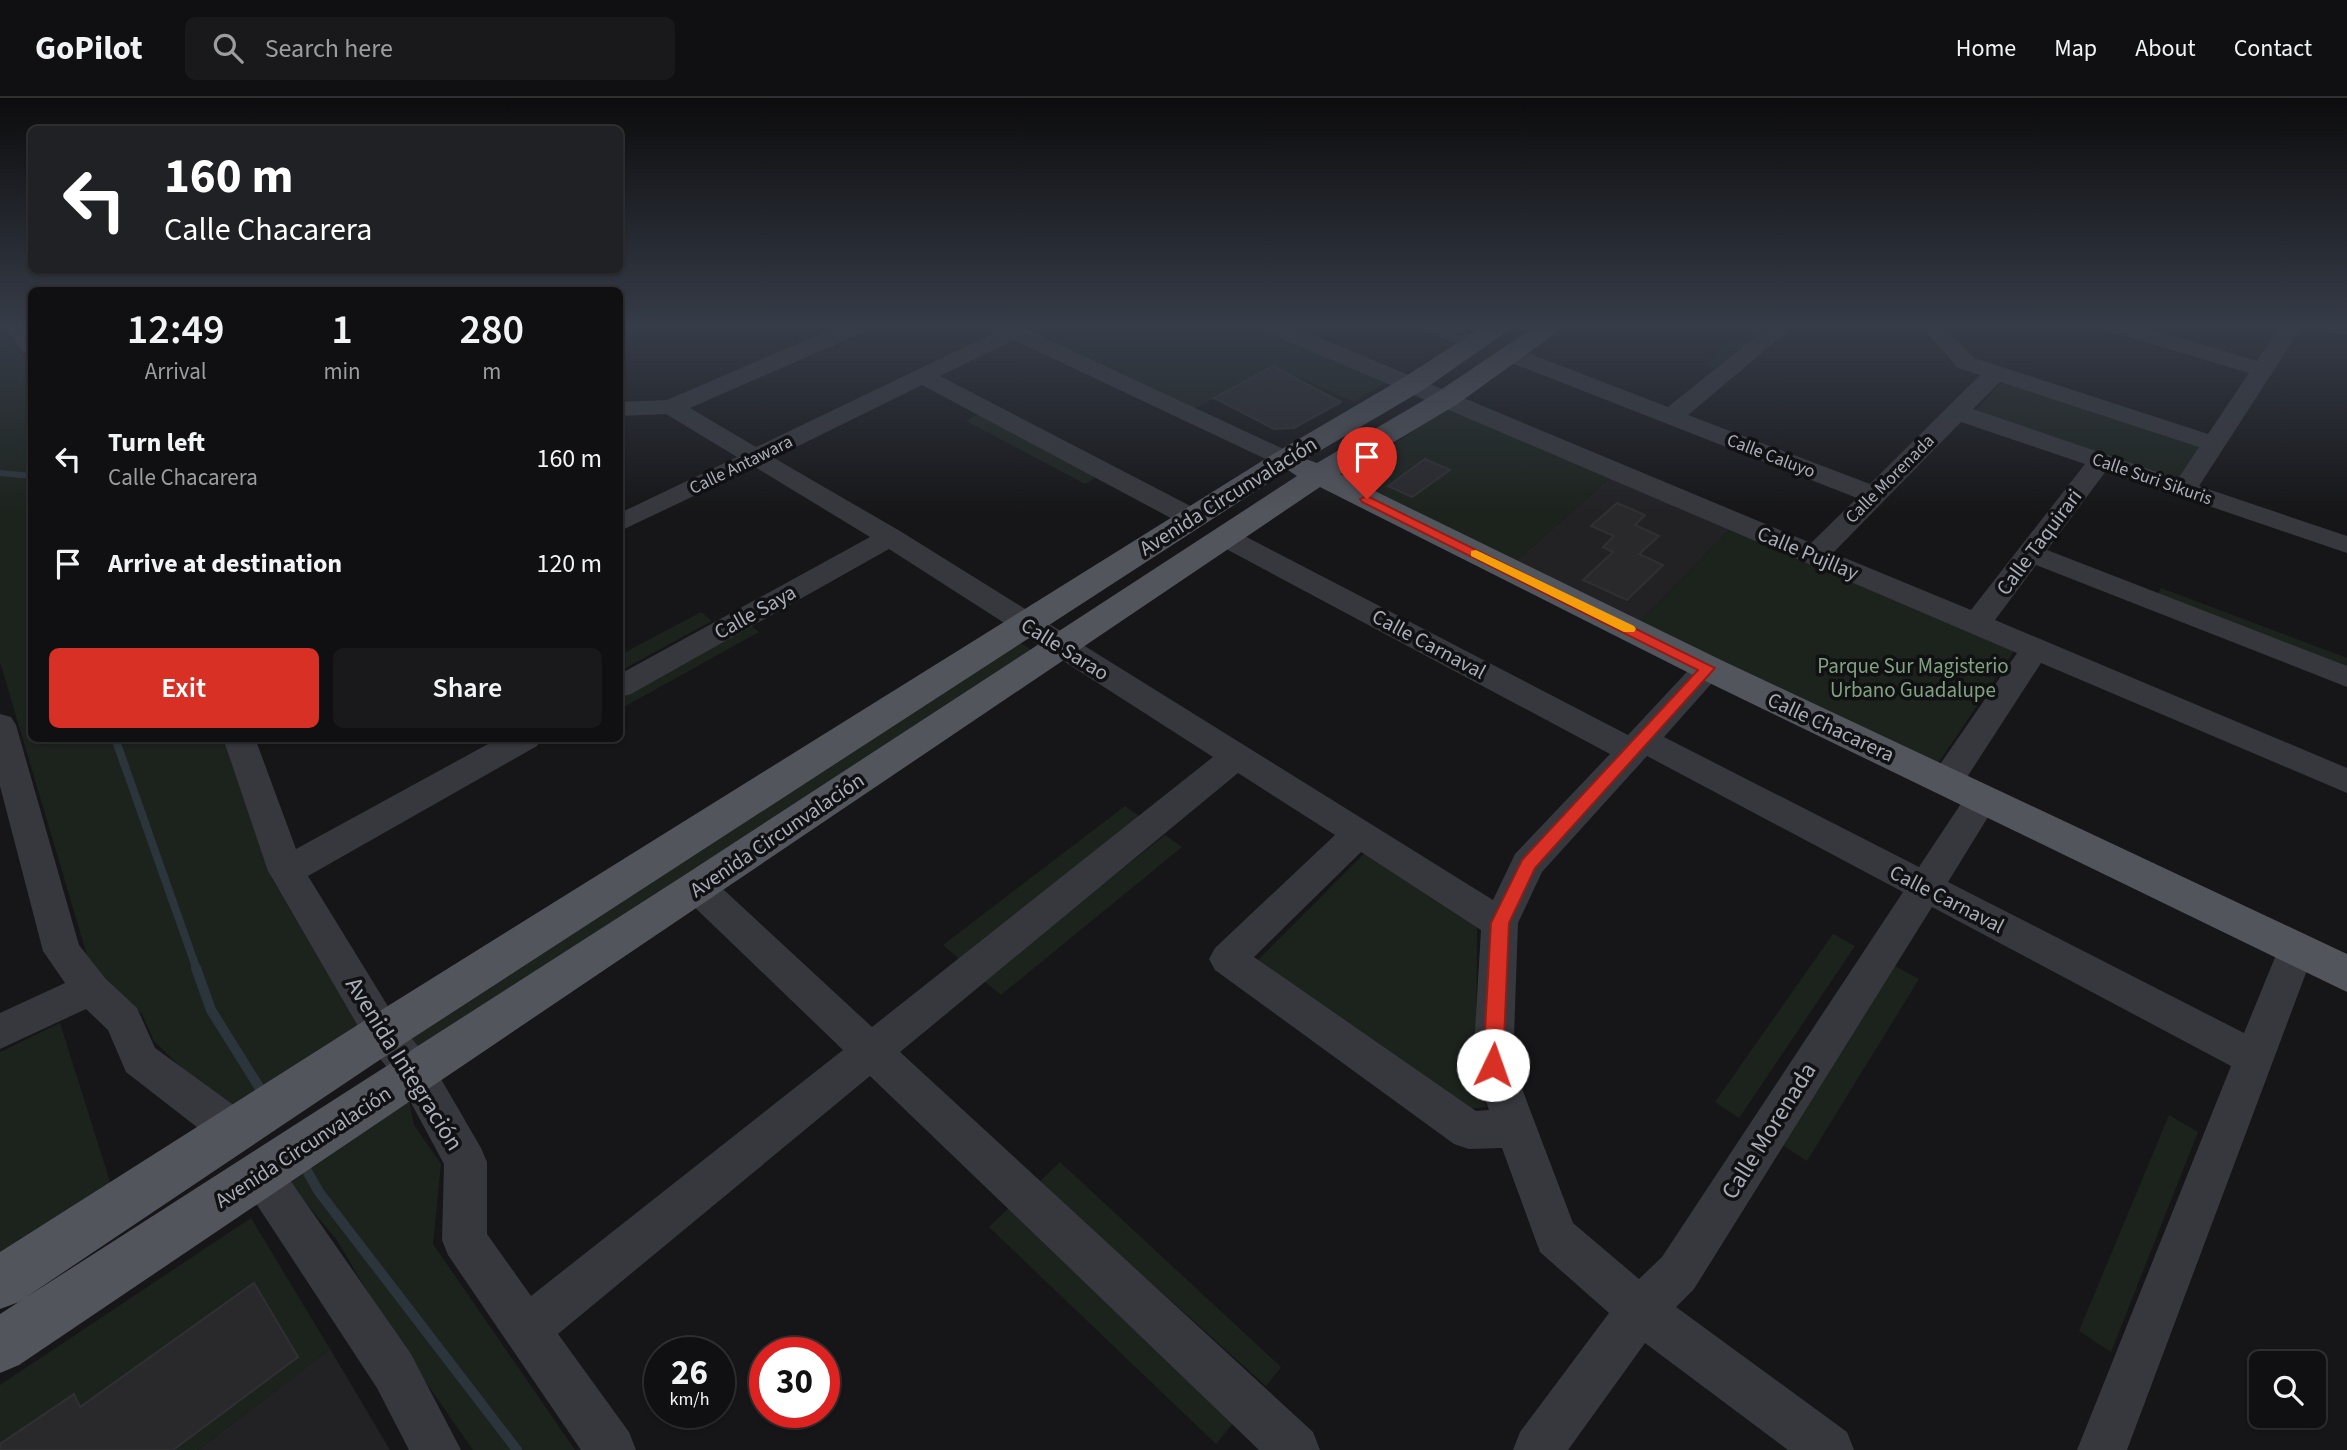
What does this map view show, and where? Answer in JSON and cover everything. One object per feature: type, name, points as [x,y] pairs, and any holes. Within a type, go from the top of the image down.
[{"type":"main road","name":"Avenida Circunvalación","points":[[0,1283],[383,1034],[1192,518],[1285,459],[1406,388]]},
{"type":"main road","name":"Avenida Circunvalación","points":[[0,1346],[698,888],[1318,475],[1462,388]]},
{"type":"main road","name":"Calle Chacarera","points":[[1285,459],[1708,668],[2347,974]]},
{"type":"street","points":[[623,409],[671,407],[715,388]]},
{"type":"street","name":"Calle Antawara","points":[[623,522],[901,388]]},
{"type":"street","points":[[945,388],[1192,518]]},
{"type":"street","points":[[1133,388],[1285,459]]},
{"type":"street","name":"Calle Pujllay","points":[[1422,388],[2347,781]]},
{"type":"street","name":"Calle Caluyo","points":[[1596,388],[1874,495]]},
{"type":"street","points":[[1670,417],[1706,388]]},
{"type":"street","name":"Calle Morenada","points":[[1814,556],[1981,388]]},
{"type":"street","points":[[2042,388],[2213,444]]},
{"type":"street","points":[[2183,489],[2252,388]]},
{"type":"street","name":"Calle Sarao","points":[[671,407],[890,537],[1025,625],[1500,923]]},
{"type":"street","name":"Calle Suri Sikuris","points":[[1957,412],[2347,545]]},
{"type":"street","name":"Calle Taquirari","points":[[1978,623],[2101,461]]},
{"type":"street","name":"Calle Saya","points":[[623,685],[890,537]]},
{"type":"street","name":"Calle Carnaval","points":[[1225,537],[1924,887],[2252,1057]]},
{"type":"street","points":[[2031,553],[2347,677]]},
{"type":"street","points":[[1946,782],[2036,648]]},
{"type":"street","points":[[1708,668],[1528,864],[1500,923],[1493,1065],[1556,1237],[1640,1310],[1829,1450]]},
{"type":"street","points":[[0,725],[11,813],[62,951],[92,989],[123,1020],[139,1060],[260,1115]]},
{"type":"street","name":"Avenida Integración","points":[[240,742],[286,871],[383,1034],[416,1073],[466,1162],[464,1240],[611,1450]]},
{"type":"street","points":[[286,871],[519,742]]},
{"type":"street","points":[[527,1329],[1236,757]]},
{"type":"street","name":"Calle Morenada","points":[[1538,1450],[1640,1310],[1678,1273],[1982,799]]},
{"type":"street","points":[[1358,834],[1228,959],[1469,1130],[1517,1129]]},
{"type":"street","points":[[698,888],[1295,1450]]},
{"type":"street","points":[[2102,1450],[2296,949]]},
{"type":"street","points":[[0,1032],[92,989]]},
{"type":"street","points":[[288,1156],[436,1450]]},
{"type":"shaded area","points":[[1612,476],[1732,527],[1639,623],[1514,563]]},
{"type":"shaded area","points":[[330,1349],[390,1450],[198,1450]]},
{"type":"green space","points":[[0,388],[28,388],[28,742],[225,742],[272,879],[360,1028],[226,1111],[154,1041],[142,1014],[89,962],[0,662]]},
{"type":"green space","points":[[1143,388],[1233,388],[1191,411]]},
{"type":"green space","points":[[1323,388],[1377,388],[1354,402]]},
{"type":"green space","points":[[1996,388],[2032,388],[2204,446],[2178,484],[1973,413]]},
{"type":"green space","points":[[1449,407],[1612,476],[1514,563],[1341,480]]},
{"type":"green space","points":[[978,414],[1098,476],[1085,484],[966,421]]},
{"type":"green space","name":"Parque Sur Magisterio Urbano Guadalupe","points":[[1732,527],[2017,647],[1937,765],[1639,623]]},
{"type":"green space","points":[[2161,588],[2347,658],[2347,669],[2157,596]]},
{"type":"green space","points":[[701,612],[712,621],[623,669],[623,653]]},
{"type":"green space","points":[[747,623],[759,632],[623,707],[623,691]]},
{"type":"green space","points":[[1016,640],[1035,652],[419,1047],[412,1038]]},
{"type":"green space","points":[[1125,806],[1142,818],[960,960],[943,945]]},
{"type":"green space","points":[[1165,835],[1182,847],[1001,995],[983,980]]},
{"type":"green space","points":[[1365,853],[1477,925],[1476,1071],[1486,1107],[1465,1109],[1258,960]]},
{"type":"green space","points":[[1833,934],[1855,946],[1739,1118],[1715,1102]]},
{"type":"green space","points":[[1895,966],[1919,979],[1807,1161],[1781,1144]]},
{"type":"green space","points":[[60,1023],[116,1201],[0,1273],[0,1052]]},
{"type":"green space","points":[[409,1101],[414,1125],[441,1164],[433,1244],[575,1450],[473,1450],[397,1341],[336,1239],[289,1183]]},
{"type":"green space","points":[[2169,1115],[2198,1132],[2111,1352],[2079,1331]]},
{"type":"green space","points":[[1060,1162],[1281,1367],[1266,1386],[1039,1182]]},
{"type":"green space","points":[[1011,1206],[1238,1417],[1216,1444],[989,1227]]},
{"type":"green space","points":[[251,1218],[330,1349],[198,1450],[0,1450],[0,1385]]},
{"type":"building","points":[[1232,388],[1315,388],[1341,402],[1294,428],[1274,429],[1214,398]]},
{"type":"building","points":[[1425,459],[1450,470],[1412,497],[1388,486]]},
{"type":"building","points":[[1617,503],[1645,515],[1635,525],[1659,536],[1639,554],[1663,565],[1627,600],[1583,580],[1613,552],[1603,547],[1614,536],[1591,526]]},
{"type":"building","points":[[254,1283],[298,1357],[173,1450],[0,1450],[0,1444],[74,1394],[80,1407]]},
{"type":"waterway","points":[[0,473],[28,476]]},
{"type":"waterway","points":[[116,742],[197,970]]},
{"type":"waterway","points":[[196,968],[211,1010],[264,1095]]},
{"type":"waterway","points":[[303,1164],[319,1192],[517,1450]]},
{"type":"slow traffic","points":[[1476,554],[1629,629]]},
{"type":"route","points":[[1367,499],[1708,668],[1528,864],[1500,923],[1493,1065]]}]
